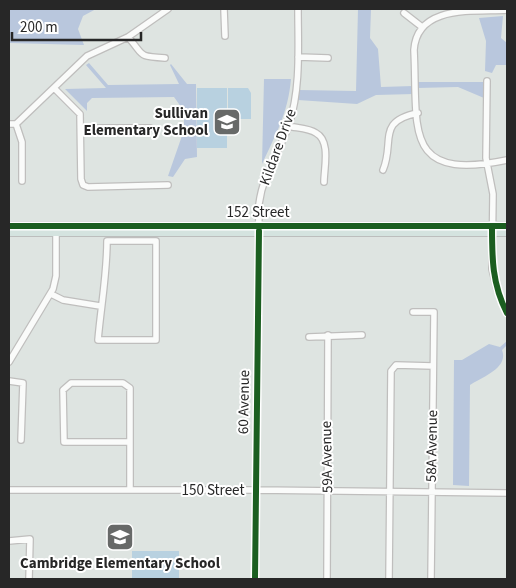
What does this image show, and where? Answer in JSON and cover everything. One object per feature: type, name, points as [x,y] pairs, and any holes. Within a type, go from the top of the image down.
[{"type":"main road","name":"152 Street","points":[[9,226],[56,229]]},
{"type":"main road","name":"152 Street","points":[[492,229],[507,226]]},
{"type":"main road","name":"152 Street","points":[[9,232],[56,229],[258,228],[492,229],[507,232]]},
{"type":"street","points":[[9,124],[16,124],[86,56],[128,37],[168,9]]},
{"type":"street","points":[[224,9],[225,36]]},
{"type":"street","name":"Kildare Drive","points":[[258,228],[260,201],[265,176],[288,126],[297,94],[298,9]]},
{"type":"street","points":[[507,10],[441,15],[422,27],[417,36],[414,50],[419,137],[425,150],[433,157],[448,163],[486,163],[507,160]]},
{"type":"street","points":[[404,13],[422,27]]},
{"type":"street","points":[[128,37],[144,57],[165,58]]},
{"type":"street","points":[[298,57],[328,58]]},
{"type":"street","points":[[487,81],[486,163],[493,194],[493,274],[507,313]]},
{"type":"street","points":[[54,88],[79,112],[81,128],[81,178],[83,185],[88,187],[168,185]]},
{"type":"street","points":[[383,170],[386,161],[387,138],[392,125],[401,117],[418,114]]},
{"type":"street","points":[[16,124],[22,142],[22,181]]},
{"type":"street","points":[[288,126],[316,132],[323,140],[325,154],[324,182]]},
{"type":"street","points":[[81,128],[150,128]]},
{"type":"street","name":"60 Avenue","points":[[255,579],[258,228]]},
{"type":"street","points":[[9,362],[51,294],[56,276],[56,229]]},
{"type":"street","points":[[108,240],[156,241],[156,340],[98,340],[100,306],[107,272],[108,240]]},
{"type":"street","points":[[51,294],[64,300],[100,306]]},
{"type":"street","name":"58A Avenue","points":[[413,312],[434,312],[431,579]]},
{"type":"street","points":[[309,337],[328,335],[362,336]]},
{"type":"street","name":"59A Avenue","points":[[327,579],[328,335]]},
{"type":"street","points":[[389,579],[391,371],[396,365],[433,366]]},
{"type":"street","points":[[9,381],[23,383],[21,440]]},
{"type":"street","points":[[130,442],[64,442],[63,390],[65,386],[71,383],[123,383],[128,386],[130,390],[130,442],[130,490]]},
{"type":"street","name":"150 Street","points":[[9,490],[256,490],[507,494]]},
{"type":"street","points":[[9,540],[30,539],[29,579]]},
{"type":"shaded area","points":[[9,9],[96,9],[83,16],[78,29],[84,45],[10,43],[9,47]]},
{"type":"shaded area","points":[[358,9],[371,9],[370,38],[378,49],[381,87],[413,86],[414,94],[376,95],[357,104],[298,100],[299,90],[356,91]]},
{"type":"shaded area","points":[[503,16],[501,38],[507,43],[507,65],[496,65],[492,73],[485,71],[486,41],[479,18]]},
{"type":"shaded area","points":[[89,63],[108,85],[179,84],[171,64],[187,84],[196,84],[197,157],[185,159],[173,177],[168,176],[184,130],[184,111],[174,97],[92,98],[87,103],[87,111],[65,89],[106,88],[86,65]]},
{"type":"shaded area","points":[[264,79],[291,79],[284,113],[262,164]]},
{"type":"shaded area","points":[[417,82],[485,82],[484,98],[458,87],[417,88]]},
{"type":"shaded area","points":[[197,88],[227,88],[227,148],[197,148]]},
{"type":"shaded area","points":[[228,88],[248,88],[251,93],[251,119],[228,119]]},
{"type":"shaded area","points":[[507,341],[507,345],[502,350],[502,362],[498,367],[470,385],[469,486],[453,485],[454,360],[462,360],[489,344],[500,347]]},
{"type":"shaded area","points":[[132,551],[179,551],[179,579],[132,579]]},
{"type":"cycle path","points":[[9,226],[507,226]]},
{"type":"cycle path","points":[[492,226],[496,281],[498,292],[507,313]]},
{"type":"cycle path","points":[[255,579],[259,231]]},
{"type":"place","name":"Sullivan Elementary School","points":[[227,122]]},
{"type":"place","name":"Cambridge Elementary School","points":[[120,537]]}]
